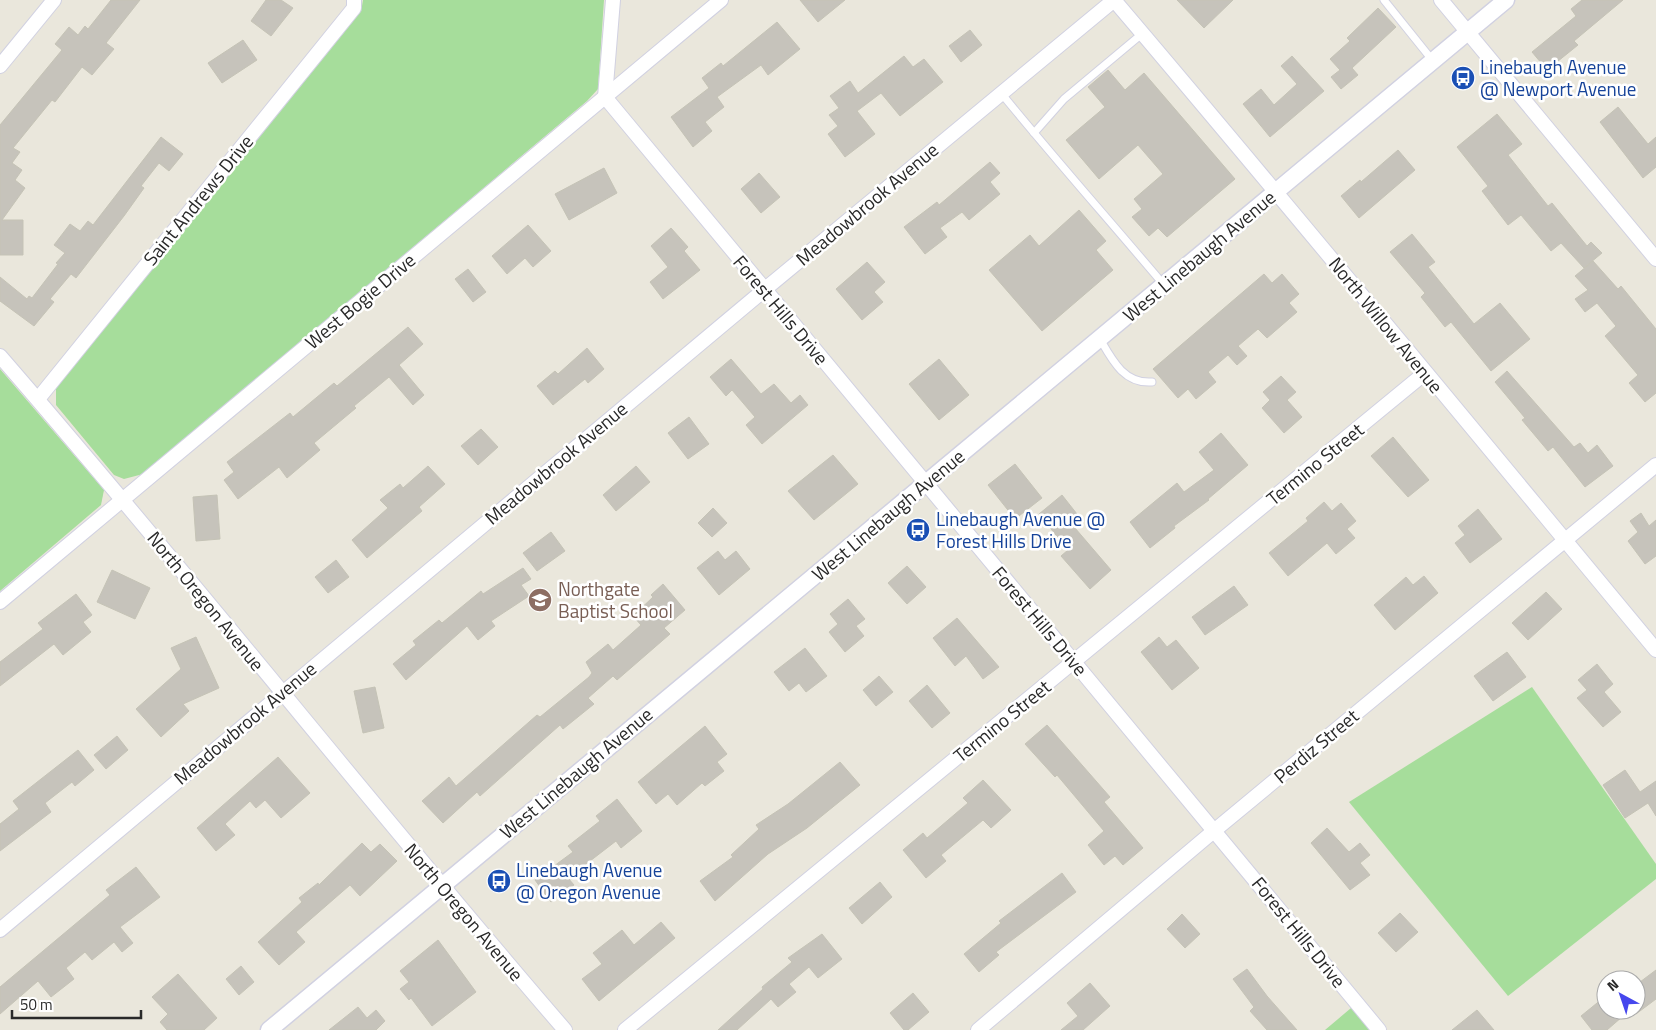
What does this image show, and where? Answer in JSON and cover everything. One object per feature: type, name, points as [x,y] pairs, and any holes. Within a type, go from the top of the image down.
[{"type":"street","points":[[0,66],[54,0]]},
{"type":"street","name":"Saint Andrews Drive","points":[[38,399],[354,8],[354,0]]},
{"type":"street","points":[[605,97],[613,0]]},
{"type":"street","name":"West Bogie Drive","points":[[0,602],[721,0]]},
{"type":"street","name":"North Willow Avenue","points":[[1114,0],[1277,191],[1425,373],[1656,650]]},
{"type":"street","name":"Meadowbrook Avenue","points":[[0,930],[281,693],[1114,0]]},
{"type":"street","points":[[1440,0],[1656,259]]},
{"type":"street","name":"West Linebaugh Avenue","points":[[272,1029],[440,886],[1506,0]]},
{"type":"street","name":"Forest Hills Drive","points":[[605,97],[1379,1030]]},
{"type":"street","name":"North Oregon Avenue","points":[[0,356],[122,499],[440,886],[565,1030]]},
{"type":"street","name":"Termino Street","points":[[625,1030],[1425,373]]},
{"type":"street","name":"Perdiz Street","points":[[978,1030],[1215,830],[1656,464]]},
{"type":"lane","points":[[1384,0],[1433,61]]},
{"type":"lane","points":[[1034,133],[1064,99],[1143,33]]},
{"type":"lane","points":[[1001,93],[1164,285]]},
{"type":"lane","points":[[1099,339],[1118,368],[1140,383],[1152,382]]},
{"type":"green space","points":[[363,0],[604,0],[598,89],[587,101],[143,474],[124,479],[114,475],[56,405],[56,388],[354,20],[362,6]]},
{"type":"green space","points":[[0,369],[104,490],[101,505],[0,591]]},
{"type":"green space","points":[[1532,687],[1656,864],[1656,879],[1508,996],[1349,802]]},
{"type":"green space","points":[[1357,1003],[1379,1030],[1325,1030]]},
{"type":"building","points":[[111,0],[140,0],[106,43],[114,49],[92,75],[82,67],[55,102],[52,100],[13,148],[20,152],[12,163],[22,170],[15,180],[25,188],[2,220],[23,220],[23,255],[0,255],[0,125],[62,50],[55,44],[69,27],[78,35],[85,26],[88,29]]},
{"type":"building","points":[[266,0],[281,0],[293,8],[271,36],[251,21]]},
{"type":"building","points":[[800,0],[845,0],[818,22]]},
{"type":"building","points":[[1177,0],[1233,0],[1204,28]]},
{"type":"building","points":[[1582,0],[1623,0],[1574,41],[1578,45],[1547,70],[1532,52],[1576,16],[1571,9]]},
{"type":"building","points":[[1378,8],[1396,27],[1352,68],[1358,75],[1341,89],[1331,77],[1340,70],[1330,59],[1350,41],[1347,38]]},
{"type":"building","points":[[777,22],[800,49],[768,75],[761,65],[717,97],[724,107],[705,122],[712,131],[693,147],[671,117],[709,88],[702,78],[721,63],[723,66]]},
{"type":"building","points":[[970,30],[982,45],[961,62],[949,46]]},
{"type":"building","points":[[243,40],[257,60],[222,83],[208,63]]},
{"type":"building","points":[[904,56],[913,67],[924,59],[943,82],[900,116],[881,93],[857,111],[875,134],[845,157],[828,134],[838,126],[829,115],[839,108],[830,96],[850,81],[858,93]]},
{"type":"building","points":[[1292,56],[1324,91],[1270,137],[1243,104],[1261,89],[1274,105],[1297,84],[1281,66]]},
{"type":"building","points":[[1108,70],[1125,90],[1144,73],[1235,179],[1167,237],[1158,228],[1149,236],[1132,217],[1142,209],[1134,199],[1163,174],[1138,145],[1099,179],[1066,140],[1105,107],[1088,87]]},
{"type":"building","points":[[1618,107],[1648,144],[1656,137],[1656,167],[1643,178],[1600,122]]},
{"type":"building","points":[[1497,114],[1522,144],[1508,155],[1548,206],[1552,203],[1587,246],[1591,242],[1602,253],[1584,268],[1561,243],[1551,251],[1521,215],[1508,225],[1482,191],[1488,186],[1457,147]]},
{"type":"building","points":[[161,137],[183,154],[169,171],[159,163],[141,186],[144,188],[124,216],[76,278],[71,274],[50,299],[54,302],[34,326],[0,301],[0,277],[27,299],[29,296],[32,298],[65,253],[54,245],[70,224],[80,231],[88,221],[93,225]]},
{"type":"building","points":[[1398,150],[1415,170],[1359,218],[1341,196],[1360,180],[1361,182]]},
{"type":"building","points":[[990,162],[1000,173],[990,182],[1000,194],[969,220],[962,212],[940,228],[947,237],[925,254],[904,227],[937,202],[939,205]]},
{"type":"building","points":[[604,168],[617,193],[569,220],[555,194]]},
{"type":"building","points":[[759,173],[780,197],[761,213],[741,189]]},
{"type":"building","points":[[1079,210],[1106,241],[1096,250],[1113,270],[1042,331],[989,270],[1030,235],[1039,246]]},
{"type":"building","points":[[528,225],[551,251],[533,267],[525,258],[507,274],[492,256]]},
{"type":"building","points":[[671,228],[688,247],[684,251],[700,270],[663,299],[650,282],[668,267],[651,246]]},
{"type":"building","points":[[1412,234],[1435,262],[1428,267],[1474,324],[1500,303],[1530,339],[1491,371],[1451,322],[1445,327],[1421,297],[1425,293],[1390,252]]},
{"type":"building","points":[[1593,261],[1618,289],[1621,286],[1656,329],[1656,393],[1645,402],[1629,383],[1638,375],[1605,336],[1616,326],[1597,303],[1585,312],[1575,299],[1588,290],[1575,276]]},
{"type":"building","points":[[867,262],[885,282],[874,292],[883,302],[862,320],[836,289]]},
{"type":"building","points":[[468,269],[486,292],[473,302],[455,279]]},
{"type":"building","points":[[1264,274],[1272,283],[1282,274],[1299,294],[1289,303],[1297,312],[1267,338],[1258,329],[1238,346],[1247,356],[1237,365],[1228,355],[1208,372],[1216,382],[1196,399],[1188,389],[1178,398],[1153,369]]},
{"type":"building","points":[[408,327],[423,344],[399,365],[424,395],[413,405],[389,377],[314,443],[320,450],[287,478],[279,467],[238,499],[224,480],[234,472],[227,462],[290,413],[293,417],[334,383],[337,386]]},
{"type":"building","points":[[587,348],[604,369],[588,383],[585,379],[553,405],[537,386],[555,371],[558,374]]},
{"type":"building","points":[[731,359],[761,394],[774,384],[791,403],[800,395],[808,405],[762,444],[746,425],[755,417],[732,390],[726,396],[710,377]]},
{"type":"building","points":[[939,359],[969,395],[939,420],[909,384]]},
{"type":"building","points":[[1507,371],[1574,447],[1580,443],[1588,453],[1597,445],[1613,466],[1585,487],[1553,447],[1548,451],[1522,420],[1525,418],[1495,382]]},
{"type":"building","points":[[1281,376],[1296,392],[1287,400],[1302,417],[1284,433],[1262,408],[1270,400],[1263,392]]},
{"type":"building","points":[[689,417],[709,444],[688,459],[668,433]]},
{"type":"building","points":[[481,429],[498,447],[478,465],[461,446]]},
{"type":"building","points":[[1221,433],[1248,465],[1209,500],[1174,526],[1175,528],[1150,548],[1130,522],[1177,483],[1184,492],[1214,470],[1199,452]]},
{"type":"building","points":[[1393,437],[1429,480],[1408,497],[1371,456]]},
{"type":"building","points":[[833,455],[858,484],[814,520],[788,491]]},
{"type":"building","points":[[1015,464],[1042,498],[1015,519],[988,485]]},
{"type":"building","points":[[428,466],[445,484],[419,507],[422,511],[367,558],[352,540],[388,508],[380,500],[400,484],[403,488]]},
{"type":"building","points":[[636,466],[650,482],[616,511],[603,495]]},
{"type":"building","points":[[217,495],[220,539],[196,541],[193,497]]},
{"type":"building","points":[[1062,495],[1077,514],[1069,521],[1111,570],[1090,589],[1061,556],[1068,550],[1039,514]]},
{"type":"building","points":[[1324,502],[1332,511],[1341,503],[1356,521],[1347,529],[1355,538],[1336,554],[1327,543],[1288,576],[1269,553],[1308,521],[1306,518]]},
{"type":"building","points":[[713,508],[727,523],[712,537],[698,523]]},
{"type":"building","points":[[1478,509],[1502,539],[1470,563],[1455,543],[1465,535],[1458,526]]},
{"type":"building","points":[[1641,513],[1649,526],[1656,520],[1656,556],[1645,564],[1628,541],[1638,532],[1630,521]]},
{"type":"building","points":[[551,532],[565,551],[537,571],[523,553]]},
{"type":"building","points":[[718,551],[725,560],[736,551],[750,569],[719,595],[697,568]]},
{"type":"building","points":[[336,560],[349,577],[328,593],[315,577]]},
{"type":"building","points":[[907,566],[926,587],[907,604],[888,583]]},
{"type":"building","points":[[523,568],[531,579],[521,585],[529,596],[491,621],[495,626],[478,640],[467,626],[406,680],[393,664],[416,645],[413,641],[439,620],[442,623],[481,591],[483,594]]},
{"type":"building","points":[[112,570],[150,588],[135,619],[97,602]]},
{"type":"building","points":[[1424,576],[1438,593],[1395,630],[1374,605],[1406,577],[1413,585]]},
{"type":"building","points":[[663,584],[685,610],[664,628],[670,634],[617,680],[613,676],[588,698],[594,704],[563,729],[560,725],[480,796],[477,792],[443,823],[422,801],[449,777],[456,786],[537,715],[540,717],[589,677],[592,673],[586,662],[608,644],[613,650],[641,625],[633,616],[653,597],[651,595]]},
{"type":"building","points":[[1234,586],[1248,605],[1205,635],[1192,617]]},
{"type":"building","points":[[1546,592],[1562,609],[1528,640],[1512,623]]},
{"type":"building","points":[[76,594],[92,615],[83,622],[91,632],[63,655],[54,644],[0,686],[0,662],[43,629],[38,623]]},
{"type":"building","points":[[848,599],[865,619],[856,626],[864,636],[845,652],[829,632],[838,624],[830,614]]},
{"type":"building","points":[[957,618],[999,667],[983,679],[966,656],[955,666],[933,638]]},
{"type":"building","points":[[196,637],[219,688],[183,704],[189,711],[161,737],[136,709],[181,669],[171,648]]},
{"type":"building","points":[[1159,637],[1167,647],[1176,640],[1199,668],[1172,690],[1141,652]]},
{"type":"building","points":[[805,648],[827,676],[806,692],[799,683],[789,691],[774,672]]},
{"type":"building","points":[[1507,652],[1526,677],[1493,701],[1474,676]]},
{"type":"building","points":[[1597,664],[1613,684],[1604,692],[1621,712],[1603,727],[1577,698],[1587,690],[1578,680]]},
{"type":"building","points":[[879,676],[893,692],[876,706],[863,690]]},
{"type":"building","points":[[927,685],[950,713],[932,728],[909,701]]},
{"type":"building","points":[[375,687],[384,728],[363,733],[354,691]]},
{"type":"building","points":[[1047,725],[1110,797],[1104,802],[1143,848],[1123,865],[1115,856],[1104,865],[1088,845],[1104,831],[1057,775],[1055,777],[1025,744]]},
{"type":"building","points":[[705,726],[727,754],[717,762],[724,771],[705,786],[702,783],[677,805],[668,794],[656,804],[638,782]]},
{"type":"building","points":[[117,736],[128,750],[106,769],[94,755]]},
{"type":"building","points":[[78,750],[94,770],[75,786],[72,782],[45,803],[51,812],[0,851],[0,824],[19,809],[13,801]]},
{"type":"building","points":[[278,757],[310,793],[281,818],[265,800],[256,808],[250,801],[225,824],[235,835],[216,851],[197,828]]},
{"type":"building","points":[[840,762],[860,785],[807,828],[768,854],[715,901],[700,881],[733,857],[731,855],[759,829],[756,825],[788,804]]},
{"type":"building","points":[[1625,770],[1640,792],[1656,781],[1656,816],[1648,803],[1625,818],[1603,785]]},
{"type":"building","points":[[983,780],[1011,810],[991,828],[983,820],[941,855],[946,861],[926,878],[903,850],[923,833],[927,838],[968,803],[963,798]]},
{"type":"building","points":[[617,799],[642,831],[621,848],[616,841],[568,878],[574,885],[551,902],[535,880],[573,852],[568,846],[600,821],[596,816]]},
{"type":"building","points":[[1327,828],[1349,852],[1360,843],[1370,855],[1360,863],[1370,875],[1350,890],[1311,843]]},
{"type":"building","points":[[362,843],[371,852],[380,844],[397,861],[360,896],[350,885],[296,932],[305,942],[279,965],[258,942],[302,902],[299,898],[318,883],[319,885]]},
{"type":"building","points":[[136,867],[160,897],[120,927],[133,943],[122,952],[114,942],[92,960],[85,952],[66,968],[74,979],[51,997],[38,981],[0,1014],[0,987],[110,895],[106,890]]},
{"type":"building","points":[[1062,873],[1076,892],[996,952],[999,955],[979,972],[964,954],[1001,923],[999,921]]},
{"type":"building","points":[[880,882],[892,897],[862,924],[849,908]]},
{"type":"building","points":[[1400,913],[1418,932],[1396,952],[1378,933]]},
{"type":"building","points":[[1182,914],[1200,934],[1185,948],[1167,929]]},
{"type":"building","points":[[661,922],[675,938],[599,1001],[582,979],[602,964],[593,953],[622,930],[634,945]]},
{"type":"building","points":[[822,934],[842,959],[818,978],[809,967],[789,984],[796,992],[778,1007],[771,999],[737,1030],[718,1030],[763,989],[762,987],[792,962],[788,958]]},
{"type":"building","points":[[438,940],[476,992],[432,1026],[411,998],[409,1000],[400,989],[409,982],[400,971]]},
{"type":"building","points":[[241,966],[254,982],[239,995],[226,979]]},
{"type":"building","points":[[1247,969],[1267,996],[1297,1030],[1267,1030],[1250,1011],[1254,1007],[1233,979]]},
{"type":"building","points":[[1656,970],[1656,999],[1646,1006],[1646,978]]},
{"type":"building","points":[[178,974],[217,1018],[204,1030],[167,1030],[160,1022],[168,1014],[152,997]]},
{"type":"building","points":[[1090,983],[1110,1006],[1083,1030],[1061,1030],[1078,1016],[1067,1003]]},
{"type":"building","points":[[913,993],[929,1012],[908,1030],[904,1030],[890,1013]]},
{"type":"building","points":[[1596,1004],[1596,1020],[1618,1020],[1607,1030],[1592,1030],[1581,1016]]},
{"type":"building","points":[[358,1007],[367,1018],[376,1010],[385,1021],[376,1030],[329,1030]]},
{"type":"building","points":[[1477,1010],[1494,1030],[1452,1030]]},
{"type":"place","name":"Linebaugh Avenue @ Newport Avenue","points":[[1463,78]]},
{"type":"place","name":"Linebaugh Avenue @ Forest Hills Drive","points":[[918,530]]},
{"type":"place","name":"Northgate Baptist School","points":[[540,600]]},
{"type":"place","name":"Linebaugh Avenue @ Oregon Avenue","points":[[499,881]]}]
